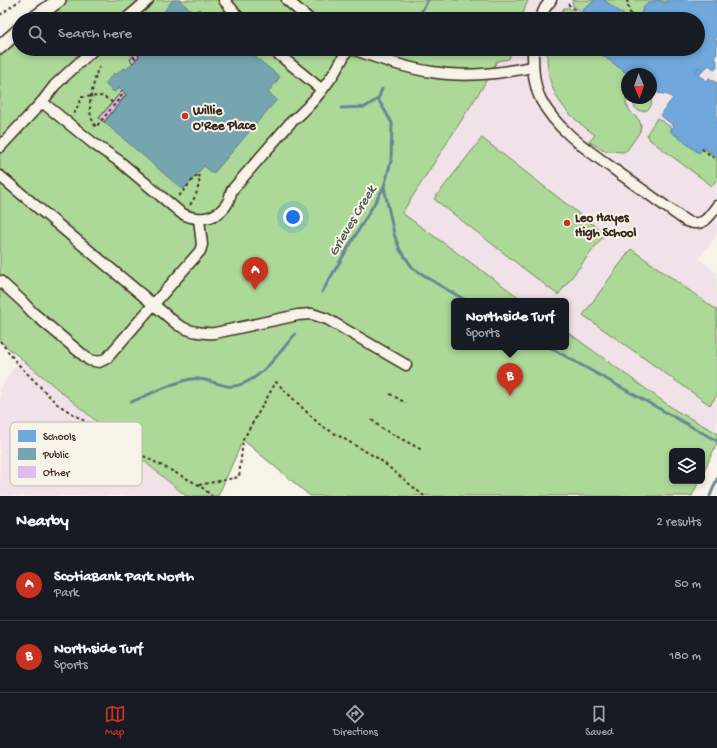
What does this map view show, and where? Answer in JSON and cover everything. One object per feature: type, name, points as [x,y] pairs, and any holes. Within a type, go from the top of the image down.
[{"type":"main road","points":[[41,12],[51,2]]},
{"type":"main road","points":[[0,46],[12,36]]},
{"type":"street","points":[[134,12],[148,0]]},
{"type":"street","points":[[224,0],[234,12]]},
{"type":"street","points":[[287,0],[300,12]]},
{"type":"street","points":[[543,12],[551,0]]},
{"type":"street","points":[[0,147],[42,102],[55,85],[86,56]]},
{"type":"street","points":[[280,56],[321,90]]},
{"type":"street","points":[[42,102],[94,144],[119,161],[181,213],[188,217],[199,218],[215,216],[228,202],[232,190],[268,147],[291,122],[299,116],[321,90],[343,56]]},
{"type":"street","points":[[372,56],[389,62],[433,72],[484,74],[532,67]]},
{"type":"street","points":[[533,56],[532,67],[535,83],[541,99],[549,113],[566,132],[686,221],[693,224],[703,222],[717,206]]},
{"type":"street","points":[[0,176],[178,326],[184,329],[203,334],[222,332],[298,315],[305,314],[320,316],[406,365]]},
{"type":"street","points":[[0,281],[32,312],[89,360],[99,362],[107,358],[154,306],[200,251],[202,245],[199,218]]},
{"type":"path","points":[[0,15],[20,0]]},
{"type":"path","points":[[627,0],[630,12]]},
{"type":"path","points":[[568,4],[579,12]]},
{"type":"path","points":[[132,56],[136,59]]},
{"type":"path","points":[[100,66],[97,71],[90,114],[91,120],[96,127],[124,93]]},
{"type":"path","points":[[74,114],[82,97],[103,96],[115,104]]},
{"type":"path","points":[[702,149],[717,160]]},
{"type":"path","points":[[179,196],[197,175],[200,177],[196,197],[190,205]]},
{"type":"path","points":[[0,342],[17,363],[58,404],[87,422]]},
{"type":"path","points":[[200,485],[239,477],[243,440],[276,382],[320,425],[379,459],[424,496]]},
{"type":"path","points":[[390,394],[406,403]]},
{"type":"path","points":[[372,420],[382,428],[422,450]]},
{"type":"path","points":[[142,455],[200,485],[212,496]]},
{"type":"shaded area","name":"Leo Hayes High School","points":[[528,0],[717,0],[717,234],[699,259],[717,273],[717,433],[675,410],[569,333],[569,298],[520,298],[402,213],[482,88],[499,56],[705,56],[705,12],[522,12]]},
{"type":"shaded area","points":[[20,358],[97,422],[10,422],[10,486],[142,486],[142,459],[186,496],[0,496],[0,389]]},
{"type":"green space","points":[[59,0],[528,0],[524,12],[43,12]]},
{"type":"green space","points":[[572,0],[594,0],[588,7],[586,6],[582,12],[573,6]]},
{"type":"green space","points":[[604,0],[668,0],[666,3],[652,3],[645,7],[642,12],[620,12]]},
{"type":"green space","points":[[564,8],[569,8],[574,12],[561,12]]},
{"type":"green space","points":[[12,36],[12,56],[510,56],[509,59],[497,61],[482,88],[402,213],[520,298],[451,298],[451,350],[569,350],[569,333],[675,410],[717,433],[717,443],[705,469],[705,448],[669,448],[669,484],[698,484],[692,496],[310,496],[243,440],[218,496],[186,496],[142,459],[142,422],[97,422],[0,341],[0,47]]},
{"type":"green space","points":[[547,56],[604,56],[621,69],[621,104],[626,104],[630,111],[639,120],[641,125],[640,131],[628,149],[624,152],[606,151],[589,142],[595,135],[565,109],[553,89],[549,77]]},
{"type":"green space","points":[[634,104],[652,104],[650,108],[642,111],[635,108]]},
{"type":"green space","points":[[657,118],[672,128],[670,131],[699,153],[703,147],[717,158],[717,179],[712,186],[650,140],[647,134]]},
{"type":"green space","points":[[482,138],[605,234],[558,295],[434,199]]},
{"type":"green space","points":[[631,249],[717,310],[717,395],[710,405],[583,315]]},
{"type":"building: Schools","points":[[594,0],[604,0],[620,12],[582,12],[587,6],[588,7]]},
{"type":"building: Schools","points":[[658,0],[666,3],[668,0],[717,0],[717,37],[715,40],[717,41],[717,54],[714,58],[717,60],[717,68],[715,70],[709,65],[699,75],[707,81],[709,78],[717,83],[717,158],[703,147],[699,153],[670,131],[674,126],[660,115],[673,98],[657,92],[657,68],[621,69],[604,56],[705,56],[705,12],[642,12],[648,3]]},
{"type":"building: Schools","points":[[699,67],[703,70],[699,75],[695,72]]},
{"type":"building: Public","points":[[173,0],[179,0],[192,11],[191,12],[164,12]]},
{"type":"building: Public","name":"Willie O'Ree Place","points":[[138,56],[254,56],[280,77],[268,92],[277,100],[213,174],[204,166],[183,190],[104,122],[126,95],[119,88],[114,92],[105,84],[114,73],[116,75],[124,67],[126,70]]},
{"type":"building: Other","points":[[133,56],[139,56],[133,63],[130,60]]},
{"type":"building: Other","points":[[122,91],[126,95],[104,122],[99,118]]},
{"type":"waterway","name":"Grieves Creek","points":[[421,12],[428,0]]},
{"type":"waterway","name":"Grieves Creek","points":[[322,292],[384,187],[391,161],[392,123],[378,99],[382,89]]},
{"type":"waterway","points":[[341,108],[365,107],[378,99]]},
{"type":"waterway","points":[[384,187],[394,234],[400,250],[413,268],[462,298]]},
{"type":"waterway","name":"Grieves Creek","points":[[131,402],[169,386],[191,379],[205,380],[227,386],[237,386],[247,382],[266,368],[295,334]]},
{"type":"waterway","points":[[554,350],[717,441]]},
{"type":"waterway","points":[[710,496],[717,479]]},
{"type":"place","name":"Willie O'Ree Place","points":[[185,116]]},
{"type":"place","name":"Leo Hayes High School","points":[[567,223]]},
{"type":"place","name":"ScotiaBank Park North","points":[[255,290]]},
{"type":"place","name":"Northside Turf","points":[[510,396]]}]
